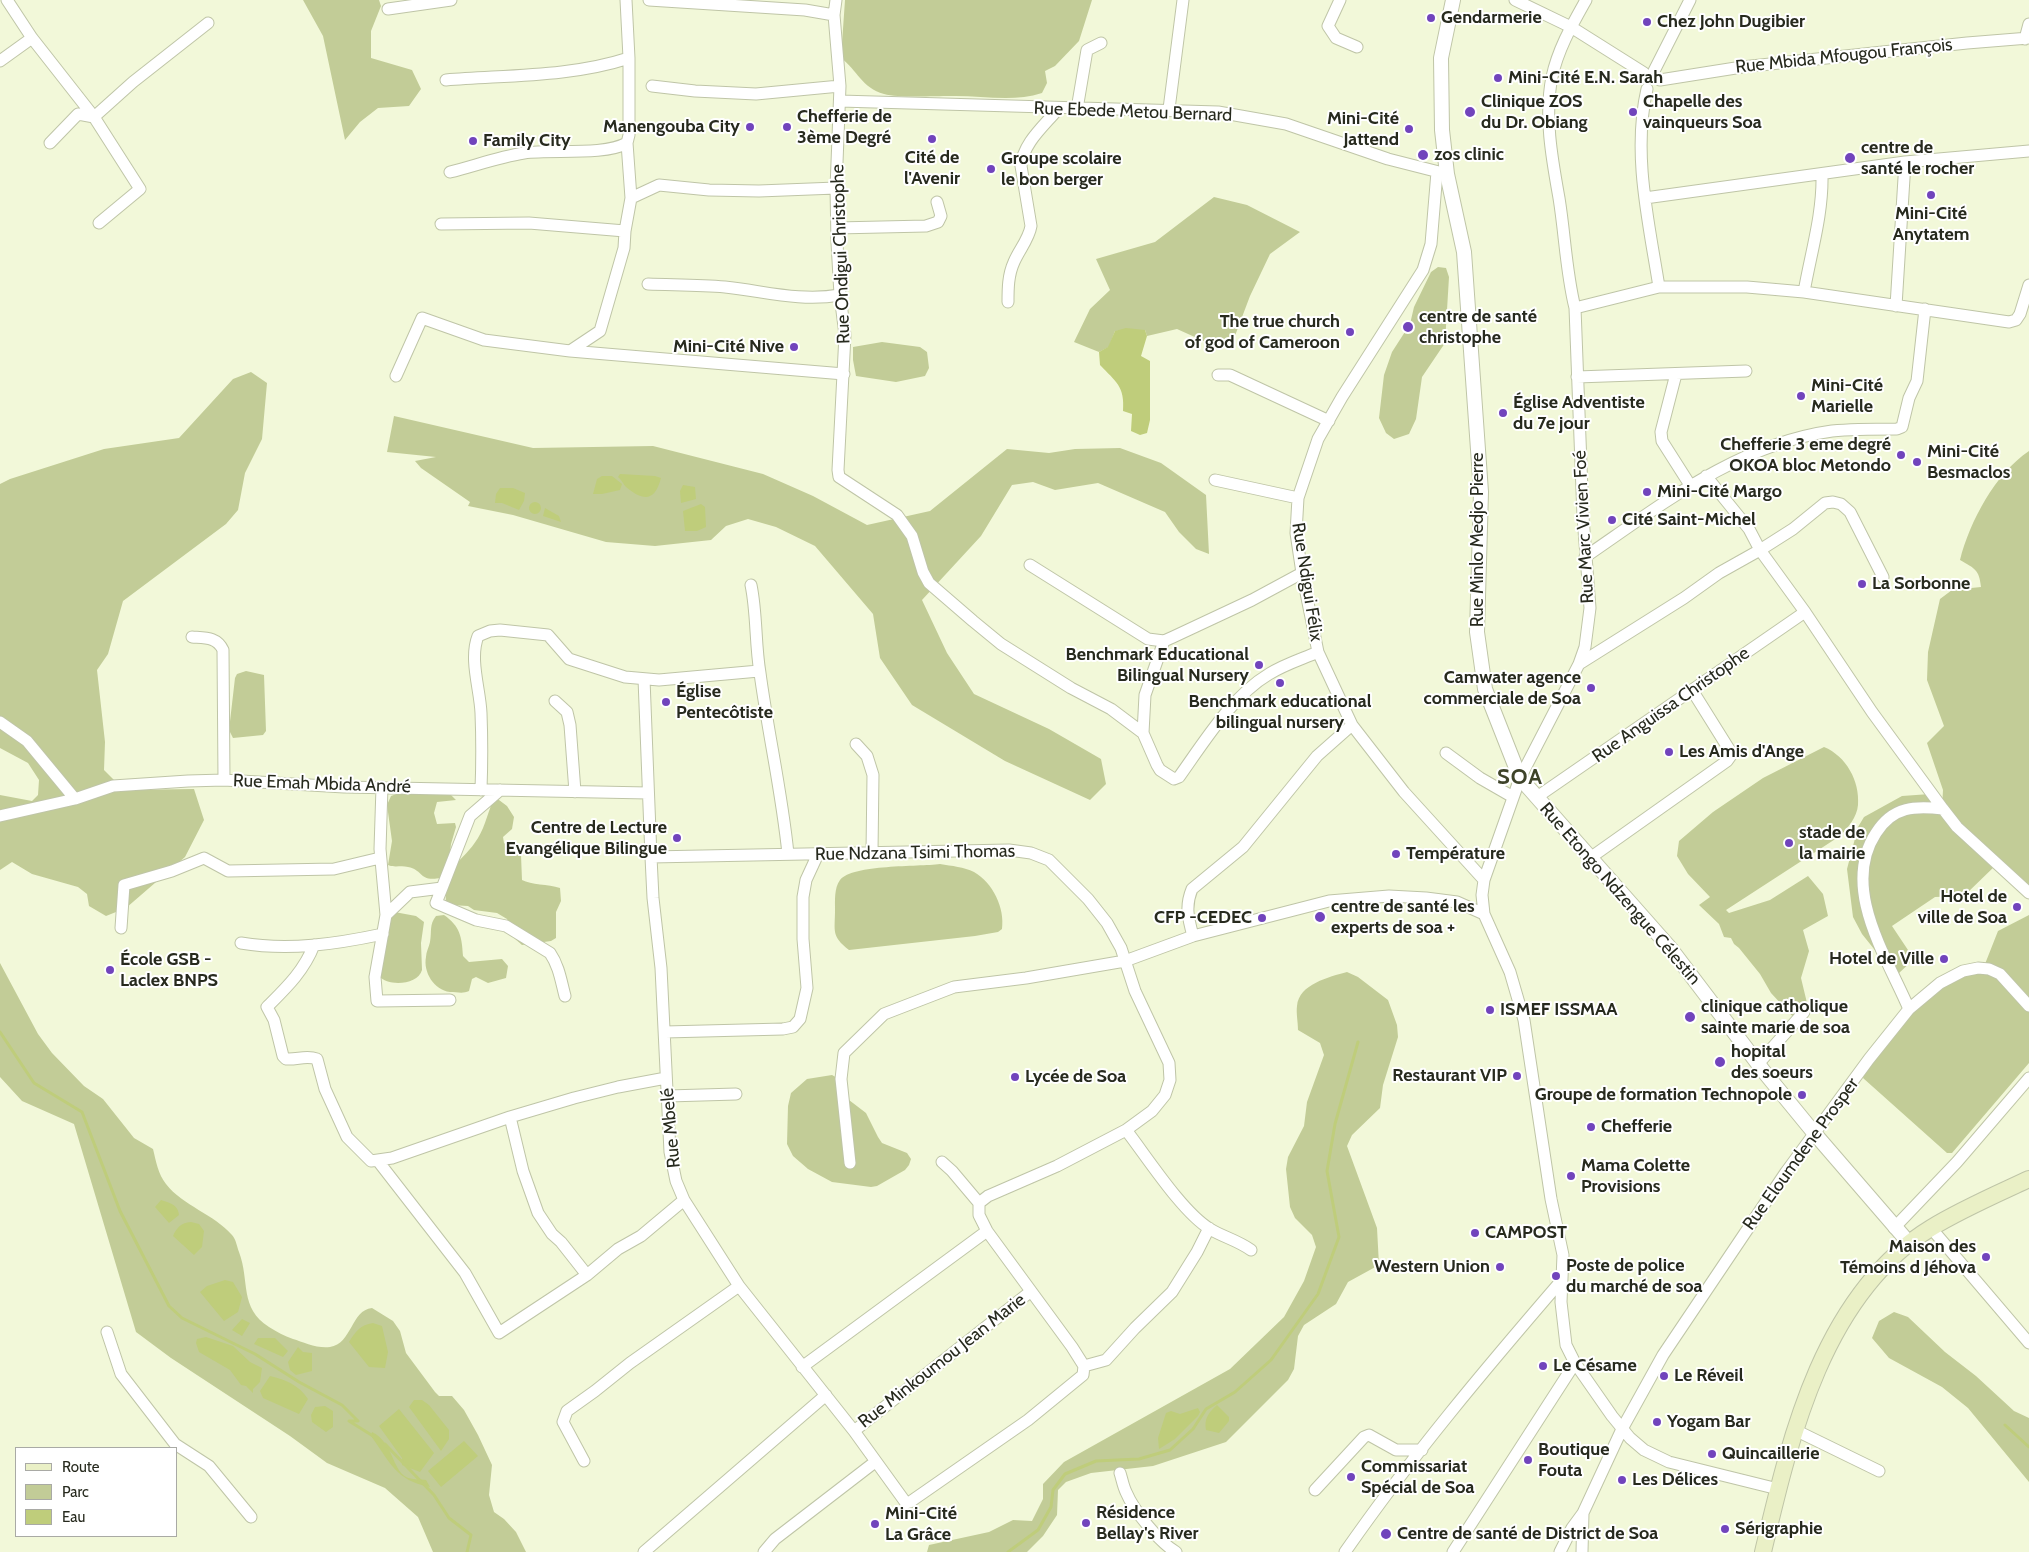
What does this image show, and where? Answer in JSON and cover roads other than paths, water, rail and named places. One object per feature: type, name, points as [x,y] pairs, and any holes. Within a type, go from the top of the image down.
[{"type":"main road","points":[[1763,1552],[1795,1430],[1828,1346],[1844,1316],[1862,1291],[1881,1270],[1931,1228],[2029,1179]]},
{"type":"street","points":[[7,0],[32,38],[94,117],[140,189],[99,223]]},
{"type":"street","points":[[388,9],[451,0]]},
{"type":"street","points":[[570,351],[600,331],[624,248],[631,198],[627,143],[629,135],[629,58],[626,0]]},
{"type":"street","points":[[649,0],[805,10],[834,15]]},
{"type":"street","name":"Rue Ondigui Christophe","points":[[836,0],[834,15],[840,86],[836,188],[837,228],[840,295],[845,335],[839,477],[897,515],[912,536],[923,572],[929,583],[972,621],[1001,644],[1071,688],[1124,717],[1143,733]]},
{"type":"street","points":[[1169,109],[1183,0]]},
{"type":"street","points":[[1340,0],[1331,15],[1328,26],[1336,38],[1358,47]]},
{"type":"street","name":"Rue Minlo Medjo Pierre","points":[[1453,0],[1445,30],[1441,76],[1442,173],[1464,252],[1481,492],[1477,632],[1485,689],[1520,778]]},
{"type":"street","points":[[1515,0],[1571,27],[1653,75],[1658,86],[1651,90],[1647,89],[1641,145],[1645,198],[1659,288]]},
{"type":"street","name":"Rue Marc Vivien Foé","points":[[1484,914],[1484,880],[1520,778],[1579,664],[1585,647],[1590,608],[1585,557],[1575,308],[1568,276],[1550,139],[1549,102],[1555,63],[1571,27],[1586,0]]},
{"type":"street","points":[[1653,75],[1690,0]]},
{"type":"street","points":[[94,117],[133,82],[208,23]]},
{"type":"street","points":[[2027,38],[2029,24]]},
{"type":"street","points":[[0,61],[32,38]]},
{"type":"street","name":"Rue Mbida Mfougou François","points":[[1653,75],[2027,38]]},
{"type":"street","points":[[1077,109],[1087,50],[1101,43]]},
{"type":"street","points":[[446,80],[584,69],[609,65],[629,58]]},
{"type":"street","points":[[652,86],[695,91],[756,94],[840,86]]},
{"type":"street","name":"Rue Ebede Metou Bernard","points":[[840,102],[1058,109],[1169,109],[1218,112],[1286,124],[1336,142],[1442,173]]},
{"type":"street","points":[[1008,302],[1008,279],[1013,264],[1030,234],[1031,226],[1021,166],[1022,156],[1026,147],[1058,109]]},
{"type":"street","points":[[50,143],[78,114],[94,117]]},
{"type":"street","points":[[450,172],[525,153],[582,151],[620,147],[627,143]]},
{"type":"street","points":[[1645,198],[1905,162],[2029,151]]},
{"type":"street","points":[[1896,306],[1905,162]]},
{"type":"street","name":"Rue Ndigui Félix","points":[[1442,173],[1431,244],[1423,270],[1342,397],[1318,439],[1298,498],[1296,533],[1318,652],[1352,725],[1404,792],[1484,880]]},
{"type":"street","points":[[1804,292],[1809,261],[1818,229],[1822,196],[1822,174]]},
{"type":"street","points":[[631,198],[659,185],[742,191],[836,188]]},
{"type":"street","points":[[837,228],[926,226],[938,222],[941,216],[936,202]]},
{"type":"street","points":[[442,224],[529,223],[625,231]]},
{"type":"street","points":[[648,284],[726,288],[795,298],[840,295]]},
{"type":"street","points":[[1575,308],[1659,288],[1747,286],[1804,292],[2009,322],[2016,320],[2020,314],[2029,285]]},
{"type":"street","points":[[1585,557],[1690,484],[1752,454],[1812,435],[1832,431],[1897,429],[1902,426],[1917,381],[1925,309]]},
{"type":"street","points":[[396,376],[422,318],[484,340],[570,351],[844,374]]},
{"type":"street","points":[[1577,377],[1746,371]]},
{"type":"street","points":[[1676,374],[1660,432],[1662,441],[1690,484]]},
{"type":"street","points":[[1218,375],[1230,375],[1329,421]]},
{"type":"street","points":[[1706,476],[1749,529],[1760,550],[1805,612],[1872,712],[1943,809],[1957,827],[2029,893]]},
{"type":"street","points":[[1215,480],[1298,498]]},
{"type":"street","points":[[1579,664],[1684,598],[1719,573],[1793,529],[1825,503],[1841,504],[1850,512],[1883,577]]},
{"type":"street","points":[[1030,565],[1148,639],[1164,641],[1252,600],[1302,573]]},
{"type":"street","points":[[751,585],[755,606],[759,671],[784,818],[788,854]]},
{"type":"street","name":"Rue Anguissa Christophe","points":[[1537,797],[1805,612]]},
{"type":"street","points":[[481,790],[482,736],[475,661],[478,636],[490,631],[500,630],[548,634],[569,660],[618,675],[644,679],[681,678],[759,671]]},
{"type":"street","points":[[192,637],[214,639],[223,650],[224,780]]},
{"type":"street","points":[[1164,641],[1145,695],[1143,733],[1160,770],[1170,777],[1179,778],[1224,715],[1248,692],[1268,674],[1318,652]]},
{"type":"street","name":"Rue Mbelé","points":[[644,679],[653,898],[660,948],[670,1152],[676,1181],[684,1200],[739,1286],[854,1431],[906,1503],[1028,1420],[1078,1380],[1083,1375],[1084,1366]]},
{"type":"street","points":[[1590,858],[1727,760],[1732,754],[1692,690]]},
{"type":"street","points":[[555,701],[567,712],[570,725],[575,792]]},
{"type":"street","points":[[0,722],[26,741],[75,799]]},
{"type":"street","points":[[1193,936],[1187,911],[1188,898],[1192,889],[1243,847],[1312,761],[1352,725]]},
{"type":"street","points":[[856,744],[867,756],[873,774],[872,852]]},
{"type":"street","points":[[1446,754],[1480,778],[1513,797]]},
{"type":"street","name":"Rue Etongo Ndzengue Célestin","points":[[1520,778],[1671,950],[1758,1064],[1894,1228],[1910,1244]]},
{"type":"street","name":"Rue Emah Mbida André","points":[[0,816],[75,799],[113,786],[188,781],[224,780],[382,788],[648,793]]},
{"type":"street","points":[[382,788],[380,858],[386,915],[375,977],[378,1001],[450,1000]]},
{"type":"street","points":[[500,790],[470,816],[436,903],[476,920],[506,926],[550,953],[565,996]]},
{"type":"street","points":[[1909,1009],[1871,924],[1862,874],[1870,842],[1882,824],[1904,810],[1920,806],[1943,809]]},
{"type":"street","name":"Rue Ndzana Tsimi Thomas","points":[[651,857],[1008,850],[1031,853],[1049,860],[1088,899],[1107,923],[1121,948],[1135,991],[1169,1063],[1170,1080],[1165,1095],[1152,1110],[1126,1130],[1058,1166],[988,1196],[979,1203]]},
{"type":"street","points":[[665,1032],[783,1029],[793,1027],[800,1020],[808,988],[803,940],[803,897],[806,880],[818,854]]},
{"type":"street","points":[[121,928],[124,885],[172,871],[204,858],[228,871],[334,869],[380,858]]},
{"type":"street","points":[[386,915],[410,892],[442,888]]},
{"type":"street","points":[[850,1163],[841,1079],[844,1053],[884,1014],[954,987],[1026,978],[1125,962],[1193,936],[1309,905],[1337,900],[1389,896],[1457,902],[1484,914],[1510,972],[1524,1020],[1552,1199],[1563,1255],[1562,1324],[1566,1345],[1575,1363],[1622,1429],[1644,1450],[1669,1462],[1778,1489]]},
{"type":"street","points":[[241,943],[314,945],[346,942],[383,934]]},
{"type":"street","points":[[314,945],[303,968],[294,980],[266,1006],[274,1020],[283,1056],[291,1060],[302,1057],[317,1059],[325,1089],[347,1136],[371,1162],[378,1162],[510,1117],[618,1087],[666,1078]]},
{"type":"street","name":"Rue Eloumdene Prosper","points":[[1583,1513],[1622,1429],[1663,1354],[1786,1172],[1869,1059],[1909,1009],[1940,983],[1963,971],[1978,968],[1989,969],[2000,974],[2029,1006]]},
{"type":"street","points":[[1758,1064],[1804,1012]]},
{"type":"street","points":[[1894,1228],[1957,1162],[2029,1078]]},
{"type":"street","points":[[668,1096],[736,1094]]},
{"type":"street","points":[[510,1117],[523,1172],[538,1213],[552,1234],[561,1242],[586,1275]]},
{"type":"street","points":[[1126,1130],[1170,1188],[1192,1213],[1209,1228],[1232,1238],[1251,1250]]},
{"type":"street","points":[[378,1162],[465,1273],[499,1333],[586,1275],[618,1249],[641,1236],[684,1200]]},
{"type":"street","points":[[942,1162],[952,1170],[979,1203],[979,1215],[987,1232],[1084,1366],[1106,1360],[1172,1292],[1197,1252],[1209,1228]]},
{"type":"street","points":[[1931,1228],[2029,1343]]},
{"type":"street","points":[[802,1367],[987,1232]]},
{"type":"street","points":[[1345,1552],[1488,1366],[1562,1281]]},
{"type":"street","points":[[584,1461],[563,1422],[567,1411],[595,1392],[630,1363],[739,1286]]},
{"type":"street","name":"Rue Minkoumou Jean Marie","points":[[854,1431],[1030,1292]]},
{"type":"street","points":[[107,1332],[120,1374],[175,1444],[209,1466],[251,1517]]},
{"type":"street","points":[[1453,1552],[1575,1363]]},
{"type":"street","points":[[650,1550],[826,1395]]},
{"type":"street","points":[[1795,1430],[1879,1471]]},
{"type":"street","points":[[1315,1490],[1361,1439],[1369,1435],[1396,1450],[1422,1450]]},
{"type":"street","points":[[764,1552],[775,1539],[875,1462]]},
{"type":"street","points":[[1120,1473],[1126,1493],[1138,1512],[1166,1546],[1176,1552]]},
{"type":"street","points":[[1560,1552],[1572,1528],[1583,1513]]},
{"type":"street","points":[[1582,1552],[1583,1513]]},
{"type":"water","points":[[1126,328],[1145,330],[1147,336],[1141,356],[1150,361],[1150,420],[1147,433],[1140,435],[1131,431],[1132,414],[1123,411],[1121,390],[1115,380],[1100,365],[1099,352],[1108,347],[1115,331]]},
{"type":"water","points":[[620,474],[661,478],[656,491],[648,497],[643,497],[626,487],[618,477]]},
{"type":"water","points":[[602,476],[612,476],[622,484],[620,490],[593,494],[597,479]]},
{"type":"water","points":[[683,485],[695,487],[696,499],[681,503],[680,491]]},
{"type":"water","points":[[500,488],[513,488],[525,493],[524,501],[519,510],[502,503],[495,503],[496,494]]},
{"type":"water","points":[[535,502],[541,508],[535,514],[529,508]]},
{"type":"water","points":[[701,504],[705,507],[706,527],[697,531],[685,531],[683,511]]},
{"type":"water","points":[[545,508],[559,516],[561,522],[543,516]]},
{"type":"water","points":[[161,1200],[173,1204],[177,1208],[179,1215],[169,1223],[155,1207]]},
{"type":"water","points":[[191,1222],[199,1224],[204,1231],[202,1247],[194,1255],[173,1236],[180,1226]]},
{"type":"water","points":[[225,1280],[233,1282],[242,1297],[238,1312],[224,1321],[200,1292],[207,1286]]},
{"type":"water","points":[[242,1319],[250,1323],[242,1336],[232,1330]]},
{"type":"water","points":[[373,1323],[382,1326],[388,1352],[385,1368],[369,1367],[349,1342],[359,1329]]},
{"type":"water","points":[[206,1337],[233,1346],[250,1362],[262,1368],[260,1382],[253,1389],[253,1393],[246,1386],[241,1385],[230,1370],[199,1352],[196,1343],[197,1339]]},
{"type":"water","points":[[258,1338],[275,1338],[288,1351],[283,1357],[254,1344]]},
{"type":"water","points":[[298,1347],[303,1352],[312,1353],[312,1371],[296,1375],[290,1370],[288,1362]]},
{"type":"water","points":[[270,1376],[292,1384],[301,1390],[308,1399],[299,1414],[263,1398],[260,1391]]},
{"type":"water","points":[[414,1400],[422,1400],[429,1405],[449,1430],[449,1439],[441,1451],[409,1407]]},
{"type":"water","points":[[1217,1405],[1229,1417],[1229,1421],[1219,1433],[1206,1430],[1207,1416]]},
{"type":"water","points":[[325,1406],[333,1411],[333,1427],[326,1432],[312,1422],[311,1415],[315,1407]]},
{"type":"water","points":[[1198,1408],[1200,1412],[1198,1416],[1175,1439],[1159,1449],[1158,1438],[1166,1413],[1171,1411],[1180,1414]]},
{"type":"water","points":[[399,1409],[434,1453],[420,1472],[402,1465],[402,1458],[379,1426]]},
{"type":"water","points":[[372,1432],[384,1442],[401,1473],[408,1478],[426,1480],[430,1487],[418,1484],[401,1475],[389,1462],[371,1436]]},
{"type":"water","points":[[464,1441],[478,1456],[441,1487],[428,1471]]},
{"type":"waterway","points":[[0,1032],[34,1083],[82,1112],[120,1211],[169,1306],[182,1318],[255,1354],[299,1382],[342,1405],[358,1421],[349,1421],[373,1436]]},
{"type":"waterway","points":[[1008,1552],[1038,1530],[1051,1507],[1053,1490],[1065,1474],[1096,1461],[1139,1459],[1170,1450],[1193,1429],[1206,1409],[1235,1392],[1271,1360],[1318,1294],[1339,1237],[1327,1171],[1335,1124],[1358,1042]]},
{"type":"waterway","points":[[2005,1425],[2029,1447]]},
{"type":"waterway","points":[[385,1444],[434,1495],[449,1518],[471,1535],[467,1552]]},
{"type":"place","name":"Gendarmerie","points":[[1431,18]]},
{"type":"place","name":"Chez John Dugibier","points":[[1647,22]]},
{"type":"place","name":"Mini-Cité E.N. Sarah","points":[[1498,78]]},
{"type":"place","name":"Clinique ZOS du Dr. Obiang","points":[[1470,112]]},
{"type":"place","name":"Chapelle des vainqueurs Soa","points":[[1633,112]]},
{"type":"place","name":"Manengouba City","points":[[750,127]]},
{"type":"place","name":"Chefferie de 3ème Degré","points":[[787,127]]},
{"type":"place","name":"Mini-Cité Jattend","points":[[1409,129]]},
{"type":"place","name":"Cité de l'Avenir","points":[[932,139]]},
{"type":"place","name":"Family City","points":[[473,141]]},
{"type":"place","name":"zos clinic","points":[[1423,155]]},
{"type":"place","name":"centre de santé le rocher","points":[[1850,158]]},
{"type":"place","name":"Groupe scolaire le bon berger","points":[[991,169]]},
{"type":"place","name":"Mini-Cité Anytatem","points":[[1931,195]]},
{"type":"place","name":"centre de santé christophe","points":[[1408,327]]},
{"type":"place","name":"The true church of god of Cameroon","points":[[1350,332]]},
{"type":"place","name":"Mini-Cité Nive","points":[[794,347]]},
{"type":"place","name":"Mini-Cité Marielle","points":[[1801,396]]},
{"type":"place","name":"Église Adventiste du 7e jour","points":[[1503,413]]},
{"type":"place","name":"Chefferie 3 eme degré OKOA bloc Metondo","points":[[1901,455]]},
{"type":"place","name":"Mini-Cité Besmaclos","points":[[1917,462]]},
{"type":"place","name":"Mini-Cité Margo","points":[[1647,492]]},
{"type":"place","name":"Cité Saint-Michel","points":[[1612,520]]},
{"type":"place","name":"La Sorbonne","points":[[1862,584]]},
{"type":"place","name":"Benchmark Educational Bilingual Nursery","points":[[1259,665]]},
{"type":"place","name":"Benchmark educational bilingual nursery","points":[[1280,683]]},
{"type":"place","name":"Camwater agence commerciale de Soa","points":[[1591,688]]},
{"type":"place","name":"Église Pentecôtiste","points":[[666,702]]},
{"type":"place","name":"Les Amis d'Ange","points":[[1669,752]]},
{"type":"place","name":"Centre de Lecture Evangélique Bilingue","points":[[677,838]]},
{"type":"place","name":"stade de la mairie","points":[[1789,843]]},
{"type":"place","name":"Température","points":[[1396,854]]},
{"type":"place","name":"Hotel de ville de Soa","points":[[2017,907]]},
{"type":"place","name":"centre de santé les experts de soa +","points":[[1320,917]]},
{"type":"place","name":"CFP -CEDEC","points":[[1262,918]]},
{"type":"place","name":"Hotel de Ville","points":[[1944,959]]},
{"type":"place","name":"École GSB - Laclex BNPS","points":[[110,970]]},
{"type":"place","name":"ISMEF ISSMAA","points":[[1490,1010]]},
{"type":"place","name":"clinique catholique sainte marie de soa","points":[[1690,1017]]},
{"type":"place","name":"hopital des soeurs","points":[[1720,1062]]},
{"type":"place","name":"Restaurant VIP","points":[[1517,1076]]},
{"type":"place","name":"Lycée de Soa","points":[[1015,1077]]},
{"type":"place","name":"Groupe de formation Technopole","points":[[1802,1095]]},
{"type":"place","name":"Chefferie","points":[[1591,1127]]},
{"type":"place","name":"Mama Colette Provisions","points":[[1571,1176]]},
{"type":"place","name":"CAMPOST","points":[[1475,1233]]},
{"type":"place","name":"Maison des Témoins d Jéhova","points":[[1986,1257]]},
{"type":"place","name":"Western Union","points":[[1500,1267]]},
{"type":"place","name":"Poste de police du marché de soa","points":[[1556,1276]]},
{"type":"place","name":"Le Césame","points":[[1543,1366]]},
{"type":"place","name":"Le Réveil","points":[[1664,1376]]},
{"type":"place","name":"Yogam Bar","points":[[1657,1422]]},
{"type":"place","name":"Quincaillerie","points":[[1712,1454]]},
{"type":"place","name":"Boutique Fouta","points":[[1528,1460]]},
{"type":"place","name":"Commissariat Spécial de Soa","points":[[1351,1477]]},
{"type":"place","name":"Les Délices","points":[[1622,1480]]},
{"type":"place","name":"Résidence Bellay's River","points":[[1086,1523]]},
{"type":"place","name":"Mini-Cité La Grâce","points":[[875,1524]]},
{"type":"place","name":"Sérigraphie","points":[[1725,1529]]},
{"type":"place","name":"Centre de santé de District de Soa","points":[[1386,1534]]},
{"type":"district","name":"SOA","points":[[1520,778]]}]
